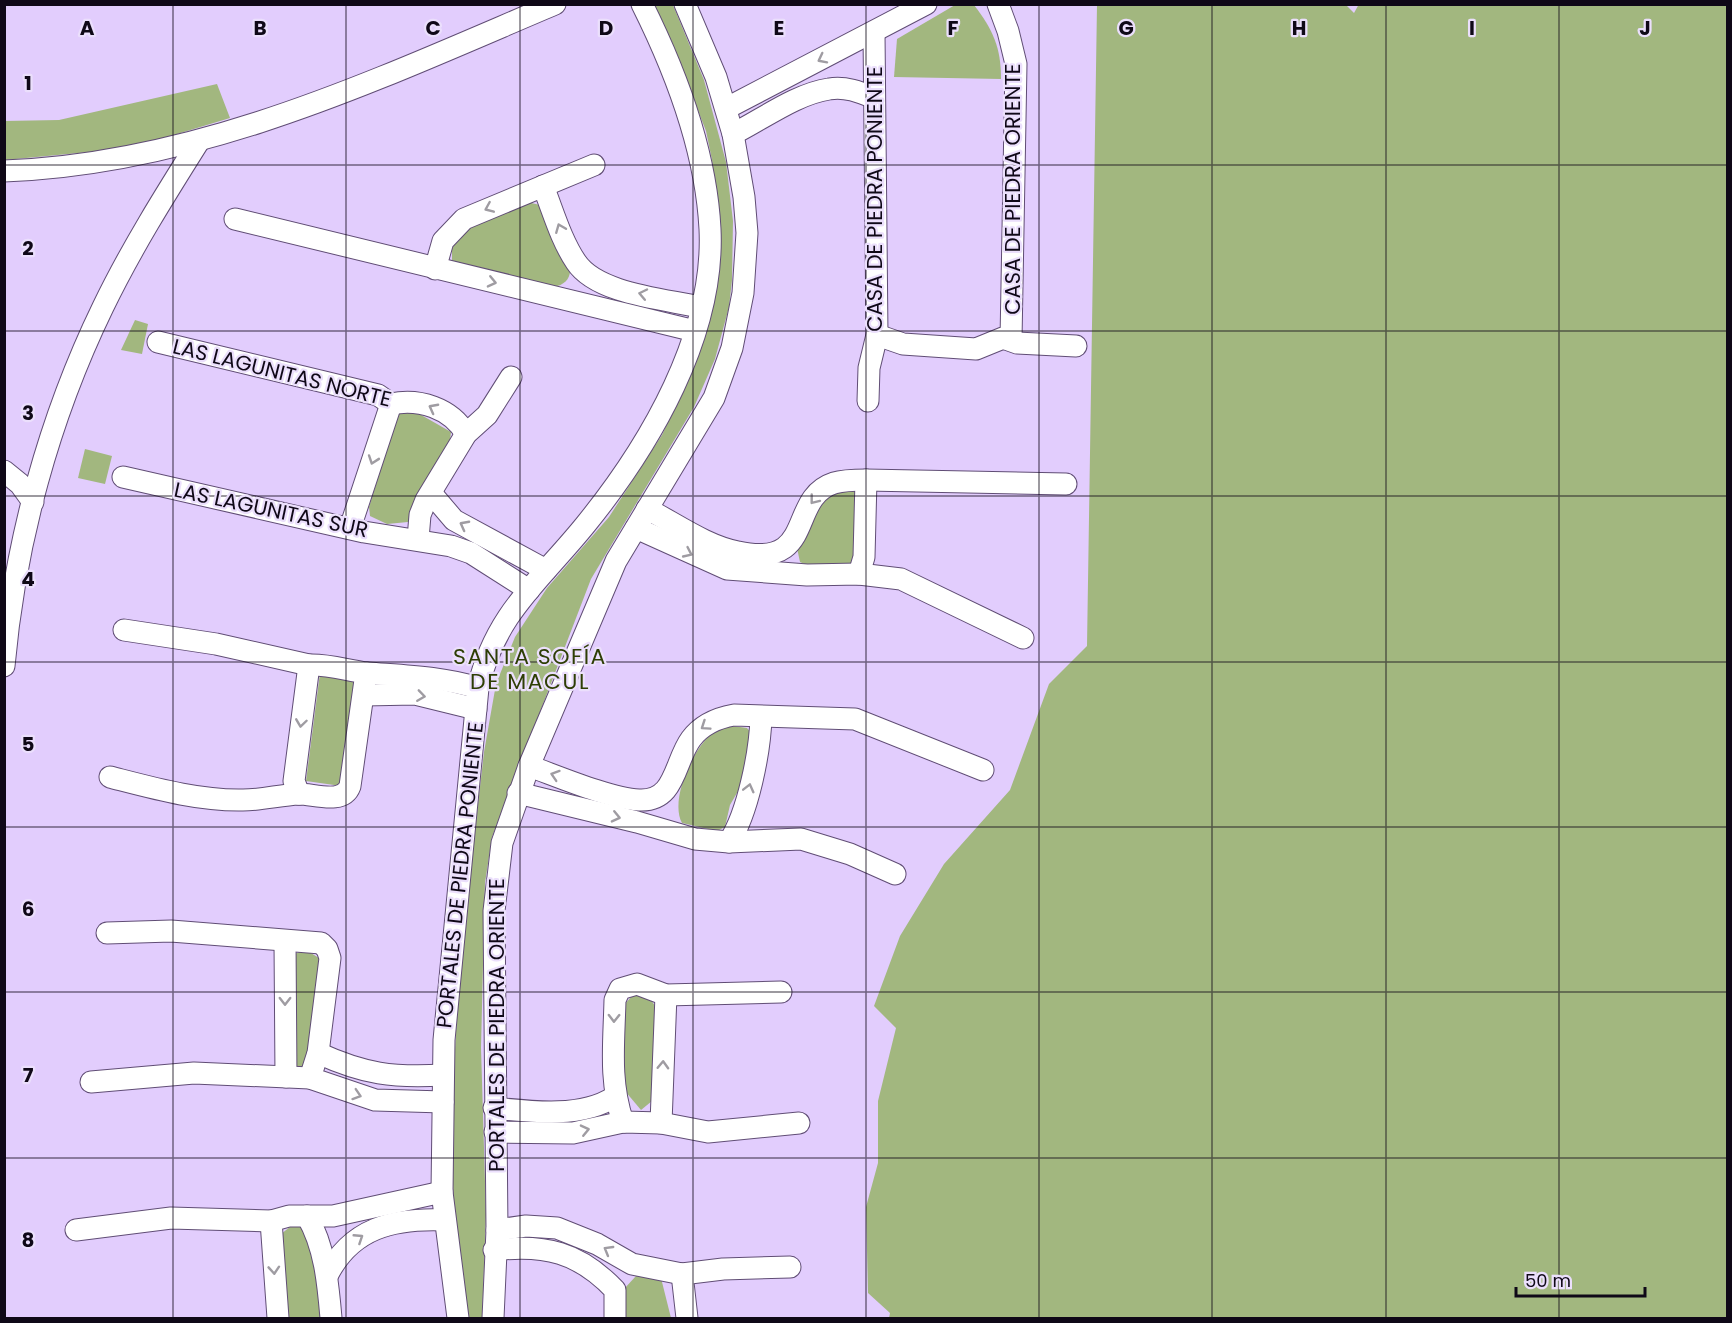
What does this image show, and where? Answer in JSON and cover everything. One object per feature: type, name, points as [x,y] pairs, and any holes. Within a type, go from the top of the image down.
[{"type":"street","points":[[4,171],[96,163],[199,141],[344,93],[555,4]]},
{"type":"street","name":"PORTALES DE PIEDRA PONIENTE","points":[[458,1318],[442,1192],[443,1075],[450,976],[469,808],[477,698],[486,659],[498,631],[529,590],[588,522],[631,464],[661,413],[694,331],[709,251],[705,189],[690,123],[675,76],[642,4]]},
{"type":"street","name":"PORTALES DE PIEDRA ORIENTE","points":[[493,1318],[496,1240],[495,883],[502,843],[518,793],[616,561],[714,398],[725,371],[739,321],[746,263],[747,233],[744,197],[727,108],[685,4]]},
{"type":"street","points":[[727,108],[926,4]]},
{"type":"street","name":"CASA DE PIEDRA ORIENTE","points":[[998,4],[1008,31],[1016,64],[1011,340]]},
{"type":"street","name":"CASA DE PIEDRA PONIENTE","points":[[868,401],[870,368],[877,335],[874,33]]},
{"type":"street","points":[[733,134],[809,95],[830,88],[852,89],[874,98]]},
{"type":"street","points":[[4,666],[20,559],[44,459],[65,397],[103,307],[141,235],[199,141]]},
{"type":"street","points":[[435,269],[443,241],[455,226],[476,214],[594,165]]},
{"type":"street","points":[[543,186],[568,247],[581,269],[596,280],[613,287],[700,307]]},
{"type":"street","points":[[235,219],[694,331]]},
{"type":"street","points":[[554,297],[572,282],[581,269]]},
{"type":"street","points":[[877,335],[903,344],[976,349],[1004,338],[1034,345],[1076,346]]},
{"type":"street","name":"LAS LAGUNITAS NORTE","points":[[158,342],[378,395],[391,404],[405,401],[427,403],[459,423],[466,434]]},
{"type":"street","points":[[418,539],[420,515],[431,493],[466,434],[487,415],[511,377]]},
{"type":"street","points":[[350,528],[391,404]]},
{"type":"street","points":[[5,471],[44,459]]},
{"type":"street","points":[[5,471],[20,484],[33,502]]},
{"type":"street","name":"LAS LAGUNITAS SUR","points":[[123,477],[350,528],[418,539],[471,553],[529,590]]},
{"type":"street","points":[[647,509],[735,552],[766,555],[780,552],[790,544],[808,507],[823,488],[834,483],[866,480],[1066,484]]},
{"type":"street","points":[[859,574],[864,557],[866,480]]},
{"type":"street","points":[[431,493],[454,519],[546,570]]},
{"type":"street","points":[[636,528],[727,569],[807,575],[859,574],[901,579],[918,585],[1023,638]]},
{"type":"street","points":[[790,544],[793,563],[798,570],[807,575]]},
{"type":"street","points":[[124,630],[216,644],[309,664],[324,664],[366,673],[417,675],[477,698]]},
{"type":"street","points":[[299,794],[294,781],[309,664]]},
{"type":"street","points":[[111,777],[200,797],[243,800],[299,794],[339,797],[350,786],[366,673]]},
{"type":"street","points":[[364,695],[415,694],[477,698]]},
{"type":"street","points":[[673,833],[665,814],[668,790],[689,741],[706,724],[718,718],[734,715],[855,720],[983,770]]},
{"type":"street","points":[[729,842],[740,826],[759,746],[761,717]]},
{"type":"street","points":[[529,766],[630,800],[652,799],[668,790]]},
{"type":"street","points":[[518,793],[694,839],[729,842],[801,839],[850,854],[895,874]]},
{"type":"street","points":[[107,933],[171,931],[285,942],[312,940],[321,943],[327,949],[330,958],[318,1053],[310,1078]]},
{"type":"street","points":[[285,942],[286,1077]]},
{"type":"street","points":[[623,1122],[614,1097],[616,994],[628,985],[637,984],[666,995],[781,992]]},
{"type":"street","points":[[661,1123],[666,995]]},
{"type":"street","points":[[318,1053],[364,1072],[407,1077],[443,1075]]},
{"type":"street","points":[[91,1082],[194,1073],[310,1078],[375,1100],[443,1102]]},
{"type":"street","points":[[494,1108],[526,1111],[579,1109],[599,1107],[614,1097]]},
{"type":"street","points":[[495,1132],[573,1133],[623,1122],[661,1123],[708,1132],[799,1124]]},
{"type":"street","points":[[76,1230],[171,1218],[271,1221],[289,1216],[355,1213],[401,1200],[442,1192]]},
{"type":"street","points":[[307,1216],[318,1240],[327,1276],[331,1318]]},
{"type":"street","points":[[327,1276],[346,1246],[369,1232],[417,1220],[444,1220]]},
{"type":"street","points":[[271,1221],[278,1318]]},
{"type":"street","points":[[496,1240],[526,1226],[557,1228],[597,1244],[632,1264],[682,1274],[723,1269],[790,1267]]},
{"type":"street","points":[[496,1240],[567,1255],[593,1270],[615,1290]]},
{"type":"street","points":[[615,1318],[615,1290],[632,1264]]},
{"type":"street","points":[[682,1274],[687,1318]]},
{"type":"green space","points":[[1359,4],[1727,5],[1727,1318],[889,1318],[890,1313],[868,1293],[866,1207],[878,1163],[878,1101],[896,1028],[874,1006],[900,936],[944,864],[1010,790],[1049,684],[1087,646],[1097,5],[1346,5],[1354,13]]},
{"type":"green space","points":[[651,5],[673,5],[704,80],[726,162],[733,221],[729,307],[715,359],[694,407],[591,579],[492,837],[485,883],[481,1048],[486,1215],[482,1318],[464,1318],[455,1239],[452,1156],[455,1049],[460,961],[484,752],[496,684],[515,637],[547,588],[609,517],[662,435],[690,375],[701,344],[715,190],[712,160],[706,131],[678,59]]},
{"type":"green space","points":[[955,5],[974,5],[986,23],[995,39],[1001,79],[894,77],[897,39]]},
{"type":"green space","points":[[217,84],[230,118],[131,148],[5,160],[4,121],[59,120]]},
{"type":"green space","points":[[527,202],[540,205],[570,268],[568,278],[564,283],[554,287],[452,261],[452,246],[469,226]]},
{"type":"green space","points":[[135,320],[148,324],[142,354],[121,350]]},
{"type":"green space","points":[[416,412],[451,432],[449,450],[408,522],[387,524],[370,516],[369,507],[398,413]]},
{"type":"green space","points":[[85,449],[112,456],[105,484],[78,478]]},
{"type":"green space","points":[[840,489],[858,490],[859,550],[849,566],[815,569],[800,562],[797,548],[824,497]]},
{"type":"green space","points":[[320,673],[356,678],[341,786],[306,781]]},
{"type":"green space","points":[[733,726],[747,728],[752,734],[741,786],[730,805],[725,827],[717,831],[682,823],[679,813],[681,787],[692,760],[699,748],[715,731]]},
{"type":"green space","points":[[306,950],[319,958],[309,1052],[304,1069],[293,1069],[294,954]]},
{"type":"green space","points":[[648,995],[655,1006],[652,1101],[641,1110],[625,1091],[623,1006],[632,996]]},
{"type":"green space","points":[[295,1223],[308,1230],[324,1318],[284,1318],[281,1234]]},
{"type":"green space","points":[[636,1276],[661,1278],[671,1318],[623,1318],[624,1289]]},
{"type":"district","name":"SANTA SOFÍA DE MACUL","points":[[530,668]]}]
